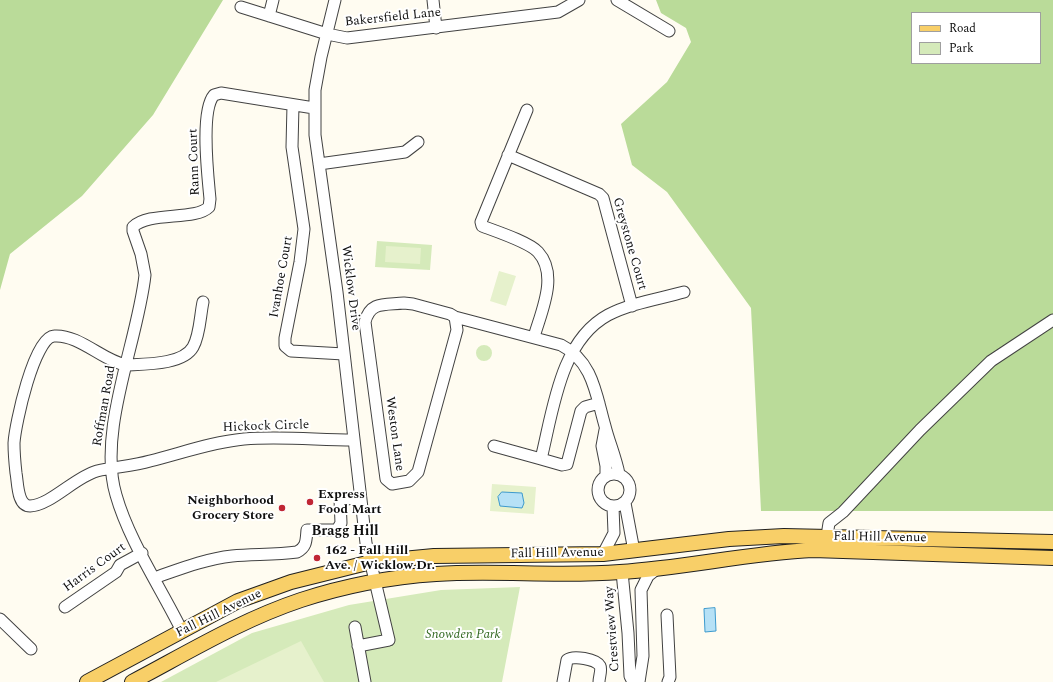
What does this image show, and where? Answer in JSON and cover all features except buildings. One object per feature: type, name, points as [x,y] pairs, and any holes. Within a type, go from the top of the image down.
[{"type":"main road","name":"Fall Hill Avenue","points":[[87,682],[255,594],[291,582],[371,562],[434,556],[603,554],[757,537],[827,536],[1053,542]]},
{"type":"main road","name":"Fall Hill Avenue","points":[[132,682],[244,623],[267,613],[307,598],[376,581],[456,573],[622,572],[778,551],[813,550],[1053,558]]},
{"type":"main road","points":[[622,572],[634,551]]},
{"type":"street","points":[[269,16],[274,0]]},
{"type":"street","name":"Wicklow Drive","points":[[335,0],[317,77],[314,108],[319,164],[344,354],[360,497],[371,562],[376,581]]},
{"type":"street","points":[[433,0],[436,28]]},
{"type":"street","name":"Bakersfield Lane","points":[[241,7],[327,34],[350,38],[558,12],[579,0]]},
{"type":"street","points":[[617,0],[668,31]]},
{"type":"street","name":"Rann Court","points":[[137,223],[200,212],[209,207],[210,199],[206,148],[208,106],[214,95],[221,93],[314,108]]},
{"type":"street","name":"Ivanhoe Court","points":[[293,105],[292,147],[304,229],[300,262],[285,338],[285,346],[290,351],[344,354]]},
{"type":"street","points":[[527,110],[480,222],[482,226],[530,246],[538,252],[546,267],[548,288],[534,337]]},
{"type":"street","points":[[319,164],[405,152],[418,142]]},
{"type":"street","name":"Greystone Court","points":[[508,155],[598,194],[603,198],[632,306]]},
{"type":"street","name":"Roffman Road","points":[[137,223],[134,226],[133,231],[141,254],[145,275],[113,430],[111,469],[116,495],[125,520],[182,631]]},
{"type":"street","name":"Greystone Court","points":[[541,459],[564,369],[573,351],[586,333],[597,322],[608,315],[632,306],[684,292]]},
{"type":"street","points":[[126,365],[170,361],[182,358],[188,353],[195,341],[203,302]]},
{"type":"street","name":"Weston Lane","points":[[455,317],[457,330],[418,472],[409,481],[392,484],[386,479],[365,322],[368,311],[374,306],[408,304],[534,337],[561,345],[573,351],[583,363],[592,378],[619,474],[627,480],[630,489],[628,499],[625,502],[634,551]]},
{"type":"street","points":[[827,536],[829,523],[843,512],[920,430],[991,361],[1053,320]]},
{"type":"street","name":"Hickock Circle","points":[[126,365],[120,364],[96,350],[73,340],[59,336],[50,336],[40,349],[28,380],[14,443],[19,490],[24,505],[30,506],[44,501],[88,474],[150,462],[219,442],[246,439],[354,440]]},
{"type":"street","points":[[494,446],[562,465],[567,464],[581,411],[585,407],[599,403]]},
{"type":"street","name":"Weston Lane","points":[[605,427],[602,446],[606,466],[606,476]]},
{"type":"street","points":[[619,474],[606,476],[599,483],[598,494],[603,503],[613,507],[625,502]]},
{"type":"street","points":[[154,578],[184,567],[214,559],[231,556],[292,553],[302,550],[306,544],[306,530],[338,530],[341,523],[340,500],[360,497]]},
{"type":"street","points":[[603,554],[614,533],[613,507]]},
{"type":"street","name":"Harris Court","points":[[66,607],[116,572],[120,564],[142,553]]},
{"type":"street","name":"Crestview Way","points":[[639,682],[643,656],[641,590],[648,576],[658,568]]},
{"type":"street","name":"Crestview Way","points":[[622,572],[628,633],[630,676],[633,682]]},
{"type":"street","points":[[358,646],[389,640],[376,581]]},
{"type":"street","points":[[667,615],[670,676],[668,682]]},
{"type":"street","points":[[0,619],[31,649]]},
{"type":"street","points":[[354,627],[365,682]]},
{"type":"street","points":[[563,682],[567,660],[576,657],[596,662],[600,665],[601,670],[598,682]]},
{"type":"green space","points":[[0,0],[223,0],[153,115],[82,196],[10,254],[0,290]]},
{"type":"green space","points":[[656,0],[1053,0],[1053,511],[761,511],[751,308],[667,192],[632,165],[621,124],[667,82],[691,42],[686,28],[661,13]]},
{"type":"green space","points":[[377,241],[432,245],[430,270],[375,267]]},
{"type":"green space","points":[[386,246],[421,248],[420,264],[385,262]]},
{"type":"green space","points":[[499,271],[516,276],[506,306],[490,301]]},
{"type":"green space","points":[[484,345],[490,347],[492,353],[490,359],[484,361],[478,359],[476,353],[478,347]]},
{"type":"green space","points":[[492,484],[536,487],[534,514],[490,511]]},
{"type":"green space","name":"Snowden Park","points":[[520,587],[502,682],[161,682],[252,633],[349,605],[441,590]]},
{"type":"green space","points":[[301,641],[324,682],[216,682]]},
{"type":"water","points":[[502,492],[522,493],[524,503],[522,508],[500,506],[498,497]]},
{"type":"water","points":[[715,608],[716,631],[705,632],[704,609]]},
{"type":"place","name":"Express Food Mart","points":[[310,502]]},
{"type":"place","name":"Neighborhood Grocery Store","points":[[282,508]]},
{"type":"place","name":"162 - Fall Hill Ave. / Wicklow Dr.","points":[[317,558]]},
{"type":"district","name":"Bragg Hill","points":[[345,532]]}]
